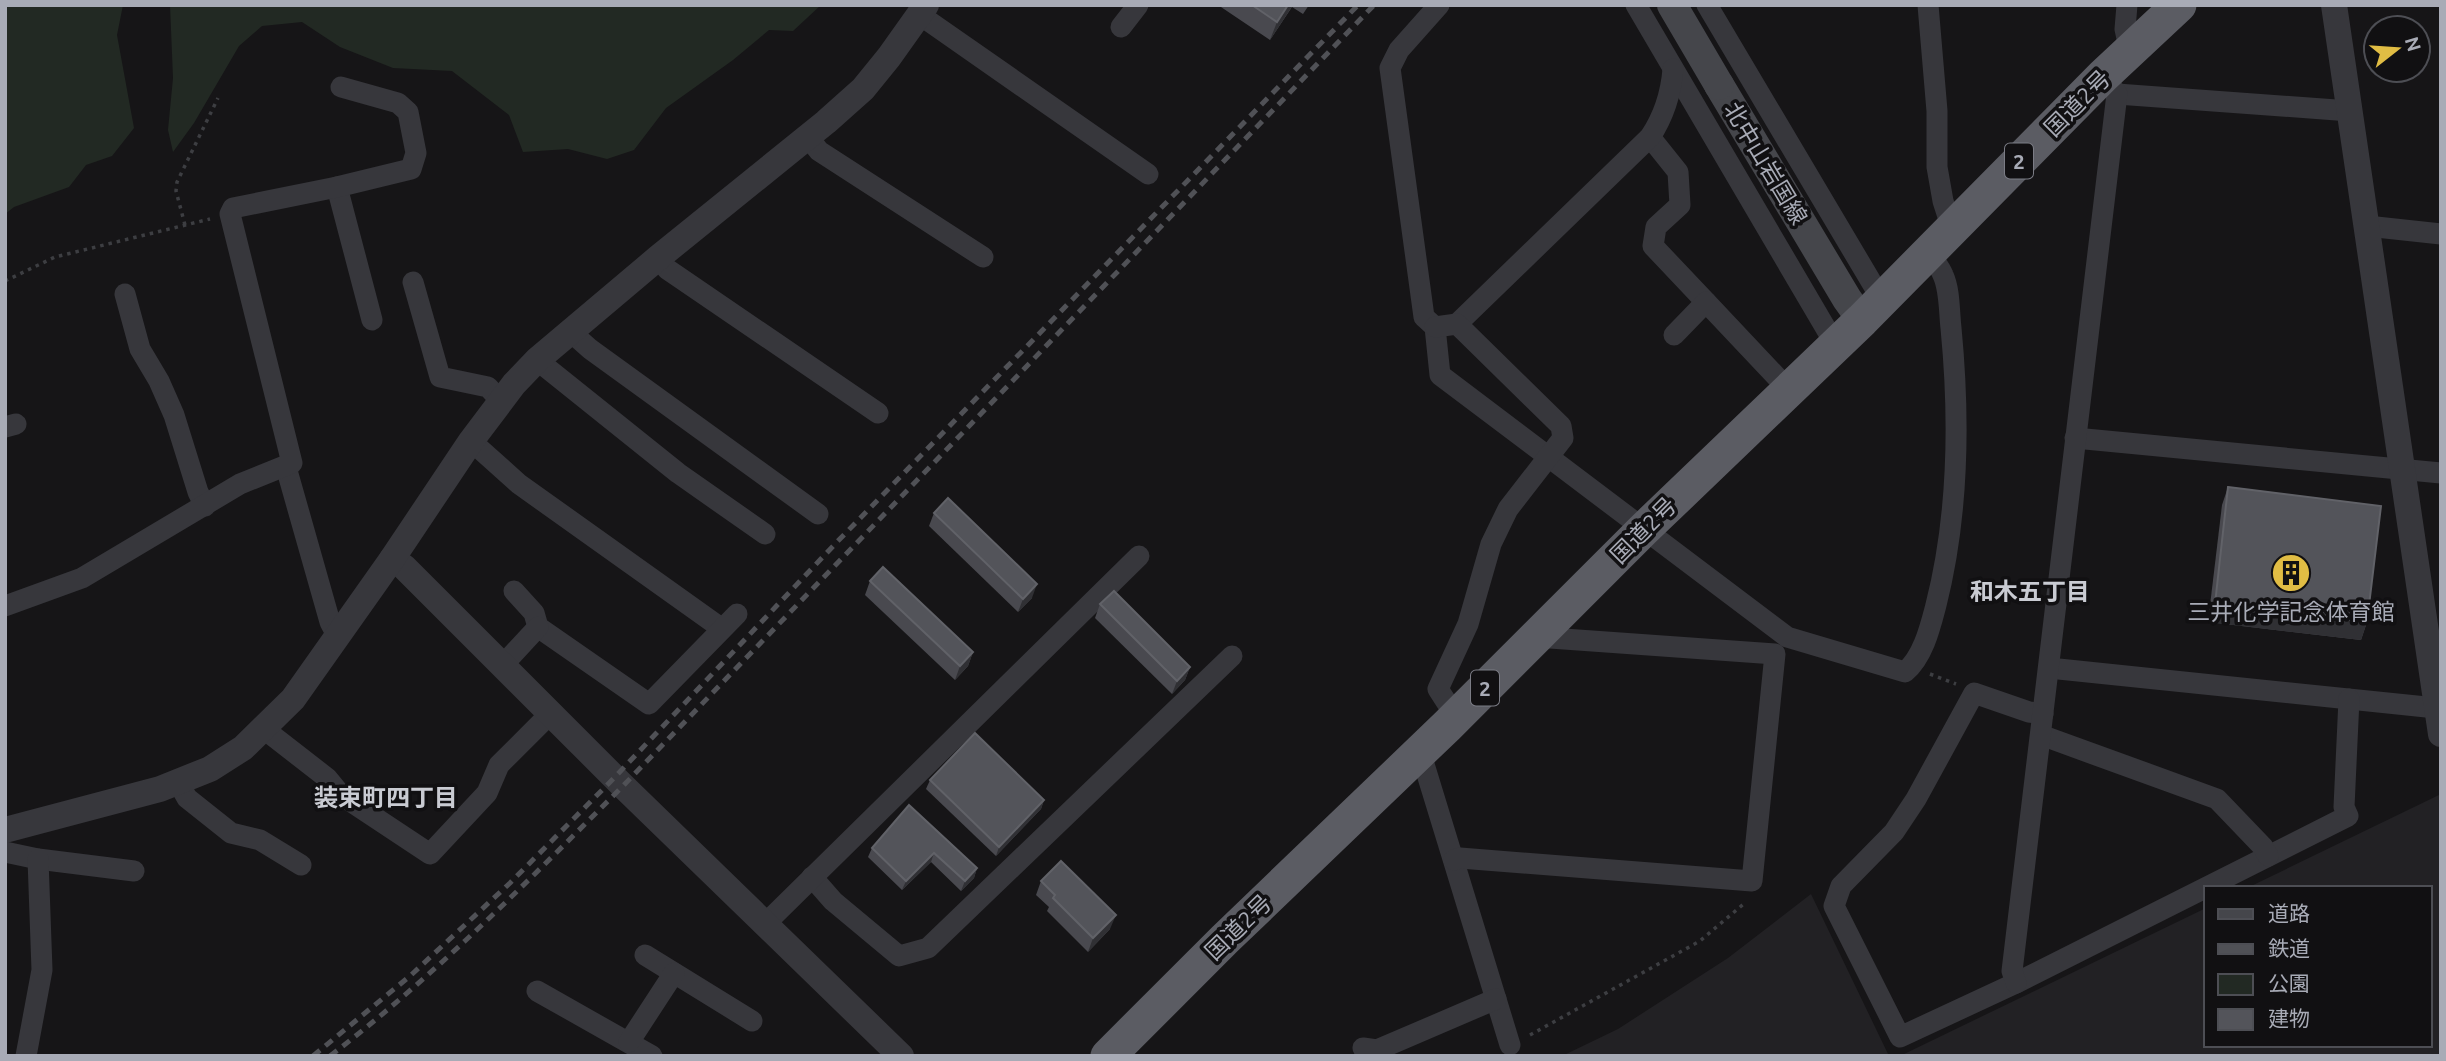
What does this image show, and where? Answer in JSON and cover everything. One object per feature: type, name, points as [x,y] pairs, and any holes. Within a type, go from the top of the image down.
[{"type":"highway","name":"国道2号","points":[[1114,1054],[1643,530],[1940,241],[2110,85],[2130,52],[2179,5]]},
{"type":"main road","name":"北中山岩国線","points":[[1672,5],[1719,85],[1872,310]]},
{"type":"street","points":[[1121,27],[1138,5]]},
{"type":"street","points":[[1439,5],[1399,50],[1390,68],[1424,317],[1435,327],[1440,375],[1787,637],[1905,673],[1912,666],[1928,633],[1944,573],[1953,524],[1957,436],[1947,286],[1943,274],[1940,241],[1943,201],[1937,167],[1937,111],[1928,5]]},
{"type":"street","points":[[1636,5],[1835,344]]},
{"type":"street","points":[[2127,5],[2125,29],[2130,52]]},
{"type":"street","points":[[2334,5],[2441,734]]},
{"type":"street","points":[[5,830],[178,782],[210,769],[243,748],[293,699],[500,400],[537,360],[863,89],[923,10],[1148,174]]},
{"type":"street","points":[[1711,12],[1872,310]]},
{"type":"street","points":[[1435,327],[1457,324],[1650,137],[1660,122],[1672,90],[1673,69]]},
{"type":"street","points":[[2016,983],[2012,971],[2075,438],[2110,85],[2350,111]]},
{"type":"street","points":[[5,606],[82,578],[240,484],[292,463],[230,214],[233,208],[411,169],[416,153],[408,112],[398,103],[341,87]]},
{"type":"street","points":[[808,137],[819,151],[983,257]]},
{"type":"street","points":[[1650,137],[1678,172],[1680,205],[1656,227],[1653,246],[1788,389]]},
{"type":"street","points":[[337,187],[372,320]]},
{"type":"street","points":[[2367,226],[2441,234]]},
{"type":"street","points":[[659,257],[667,269],[878,413]]},
{"type":"street","points":[[413,282],[440,377],[488,387],[500,400]]},
{"type":"street","points":[[125,294],[140,349],[159,381],[174,415],[198,492],[205,506]]},
{"type":"street","points":[[1674,335],[1706,302]]},
{"type":"street","points":[[1456,717],[1438,689],[1468,624],[1491,544],[1508,509],[1563,438],[1561,426],[1457,324]]},
{"type":"street","points":[[572,333],[590,349],[818,514]]},
{"type":"street","points":[[537,360],[678,473],[765,534]]},
{"type":"street","points":[[2075,438],[2441,473]]},
{"type":"street","points":[[471,441],[519,484],[714,623],[720,630]]},
{"type":"street","points":[[286,467],[330,622],[338,637]]},
{"type":"street","points":[[765,924],[1139,556]]},
{"type":"street","points":[[392,559],[404,567],[550,714],[901,1056]]},
{"type":"street","points":[[514,591],[534,613],[538,627],[649,704],[737,614]]},
{"type":"street","points":[[502,666],[538,627]]},
{"type":"street","points":[[1454,860],[1460,858],[1752,881],[1775,654],[1536,637]]},
{"type":"street","points":[[812,877],[833,901],[899,956],[928,948],[1232,656]]},
{"type":"street","points":[[2049,668],[2436,708]]},
{"type":"street","points":[[2204,888],[2016,983],[1900,1037],[1834,906],[1841,886],[1894,832],[1916,799],[1974,693],[2029,712],[2042,725],[2217,799],[2263,847],[2268,856]]},
{"type":"street","points":[[2208,886],[2348,816],[2344,807],[2349,699]]},
{"type":"street","points":[[264,729],[327,778],[341,795],[430,854],[487,793],[499,765],[550,714]]},
{"type":"street","points":[[1416,754],[1423,761],[1510,1045]]},
{"type":"street","points":[[178,782],[187,798],[231,833],[260,840],[301,865]]},
{"type":"street","points":[[5,852],[38,859],[134,871]]},
{"type":"street","points":[[26,1056],[42,970],[38,859]]},
{"type":"street","points":[[645,955],[752,1021]]},
{"type":"street","points":[[629,1042],[674,973]]},
{"type":"street","points":[[537,991],[652,1056]]},
{"type":"street","points":[[1363,1048],[1377,1050],[1496,999]]},
{"type":"path","points":[[185,225],[176,191],[177,182],[218,99]]},
{"type":"path","points":[[5,281],[55,257],[230,214]]},
{"type":"path","points":[[1912,666],[1974,693]]},
{"type":"path","points":[[1510,1045],[1700,941],[1743,906],[1751,896],[1752,881]]},
{"type":"shaded area","points":[[2441,794],[2441,1056],[1900,1056],[2204,909],[2204,1047],[2432,1047],[2432,886],[2251,886]]},
{"type":"shaded area","points":[[1811,894],[1889,1056],[1562,1056],[1618,1029],[1728,958]]},
{"type":"green space","points":[[5,5],[123,5],[117,35],[134,128],[112,156],[86,165],[69,187],[14,207],[5,214]]},
{"type":"green space","points":[[170,5],[821,5],[793,31],[769,30],[733,60],[666,108],[634,150],[607,159],[568,149],[523,152],[509,115],[452,71],[393,68],[340,47],[302,22],[262,26],[239,46],[194,123],[173,152],[168,130],[173,78]]},
{"type":"building","points":[[1252,5],[1288,5],[1277,22]]},
{"type":"building","name":"三井化学記念体育館","points":[[2228,487],[2381,506],[2367,622],[2215,604]]},
{"type":"building","points":[[948,498],[1037,584],[1023,599],[934,513]]},
{"type":"building","points":[[883,567],[973,652],[960,666],[870,581]]},
{"type":"building","points":[[1114,591],[1190,667],[1177,681],[1100,604]]},
{"type":"building","points":[[975,733],[1044,800],[999,847],[930,780]]},
{"type":"building","points":[[909,805],[977,868],[965,881],[934,853],[906,881],[872,848]]},
{"type":"building","points":[[1061,861],[1116,915],[1093,938],[1053,898],[1055,895],[1041,881]]},
{"type":"railway","points":[[313,1056],[410,976],[510,883],[1358,5]]},
{"type":"railway","points":[[330,1056],[445,960],[623,786],[1374,5]]},
{"type":"place","name":"三井化学記念体育館","points":[[2291,573]]},
{"type":"district","name":"和木五丁目","points":[[2030,591]]},
{"type":"district","name":"装束町四丁目","points":[[386,797]]}]
